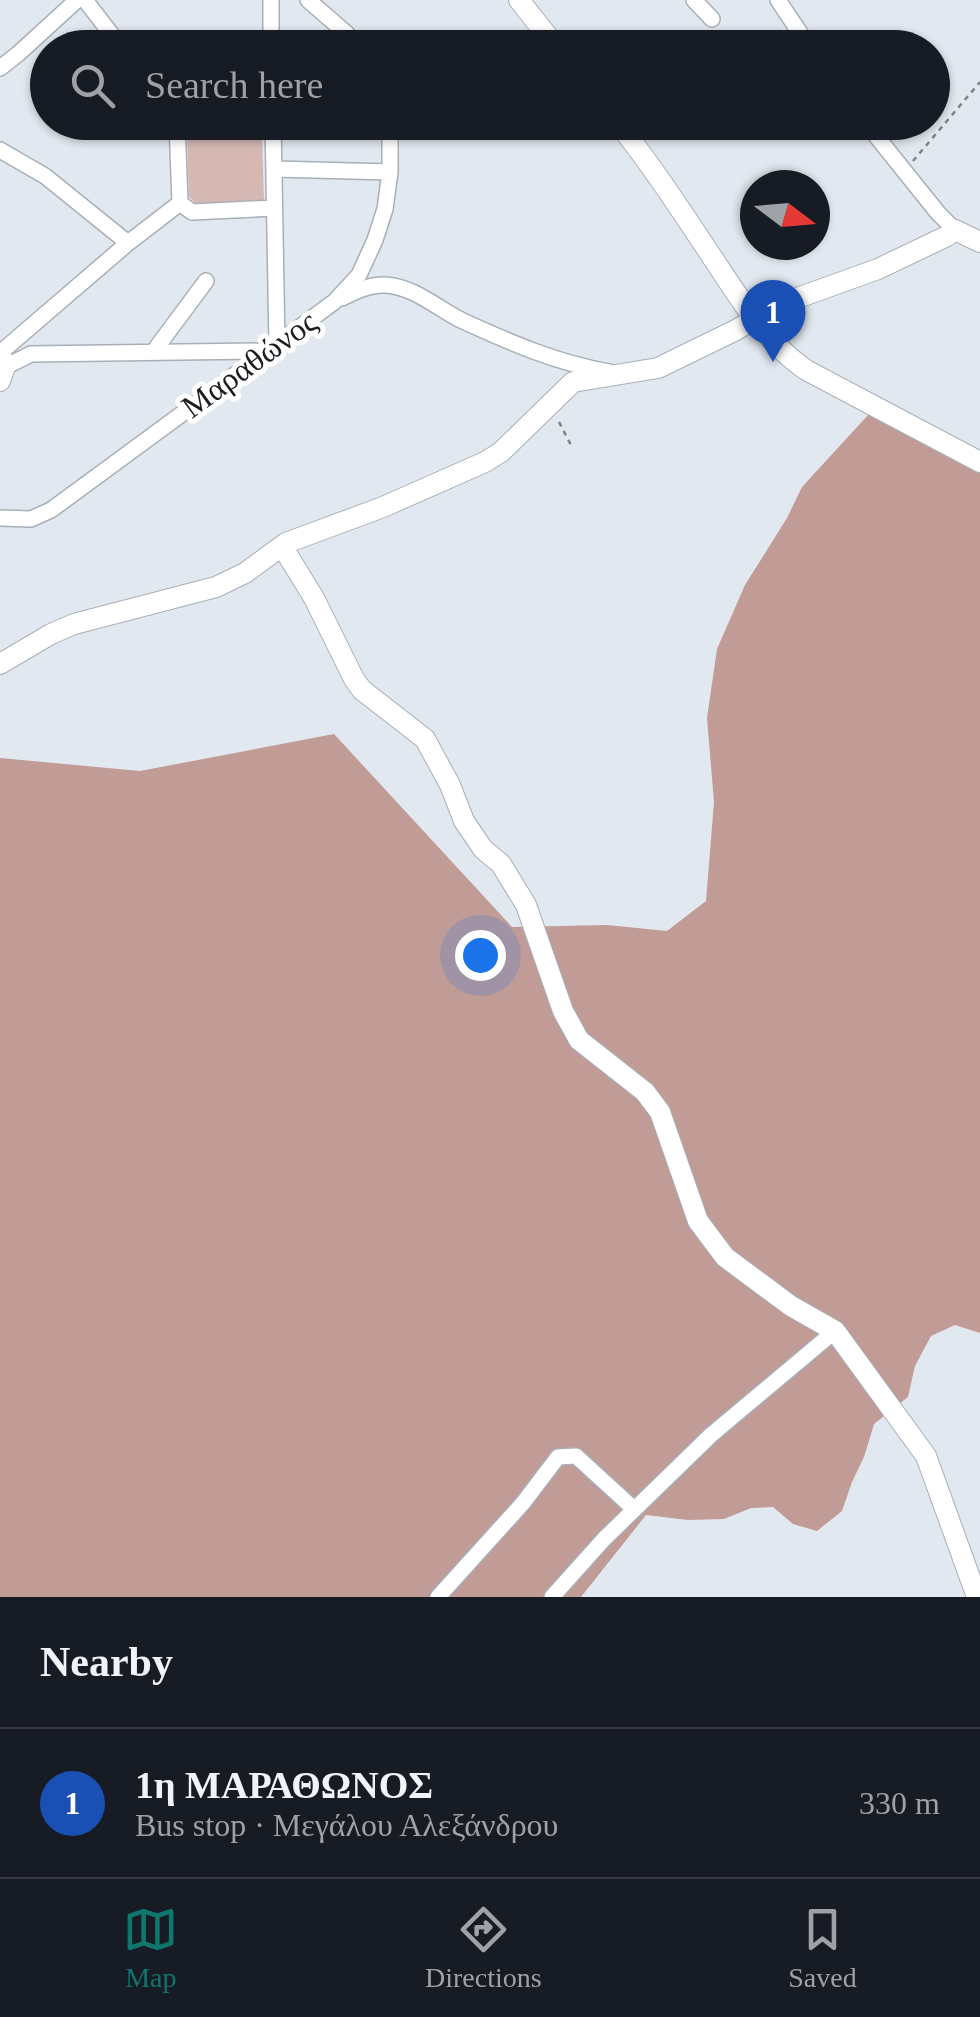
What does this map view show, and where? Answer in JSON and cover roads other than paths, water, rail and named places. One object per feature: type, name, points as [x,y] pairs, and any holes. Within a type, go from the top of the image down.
[{"type":"street","points":[[44,30],[77,0]]},
{"type":"street","points":[[84,0],[108,30]]},
{"type":"street","points":[[270,0],[271,30]]},
{"type":"street","points":[[308,0],[343,30]]},
{"type":"street","points":[[519,0],[543,30]]},
{"type":"street","points":[[694,0],[712,20]]},
{"type":"street","points":[[778,0],[798,30]]},
{"type":"street","points":[[0,68],[30,43]]},
{"type":"street","points":[[178,140],[180,203]]},
{"type":"street","points":[[2,367],[31,354],[271,348],[274,140]]},
{"type":"street","name":"Μαραθώνος","points":[[0,518],[31,519],[51,510],[334,302],[360,276],[376,240],[385,208],[390,140]]},
{"type":"street","points":[[632,140],[754,318],[782,350],[806,370],[980,462]]},
{"type":"street","points":[[879,140],[955,230],[980,242]]},
{"type":"street","points":[[0,150],[45,176],[128,244]]},
{"type":"street","points":[[275,169],[390,172]]},
{"type":"street","points":[[180,203],[192,212],[274,208]]},
{"type":"street","points":[[2,367],[21,334],[180,203]]},
{"type":"street","points":[[0,664],[74,624],[216,587],[245,573],[282,546],[485,462],[501,452],[573,382],[658,368],[736,330],[778,304],[878,269],[955,230]]},
{"type":"street","points":[[154,351],[206,280]]},
{"type":"street","points":[[334,302],[373,286],[390,285],[546,357],[620,374]]},
{"type":"street","points":[[21,334],[31,354]]},
{"type":"street","points":[[282,546],[314,598],[354,680],[424,739],[450,785],[464,821],[483,849],[500,864],[526,905],[562,1011],[579,1040],[645,1092],[660,1112],[698,1221],[725,1257],[790,1306],[835,1331],[926,1456],[976,1582]]},
{"type":"street","points":[[552,1597],[604,1538],[711,1435],[835,1331]]},
{"type":"street","points":[[438,1597],[522,1503],[558,1456],[576,1456],[634,1510]]},
{"type":"place","name":"1η ΜΑΡΑΘΩΝΟΣ","points":[[773,362]]}]
